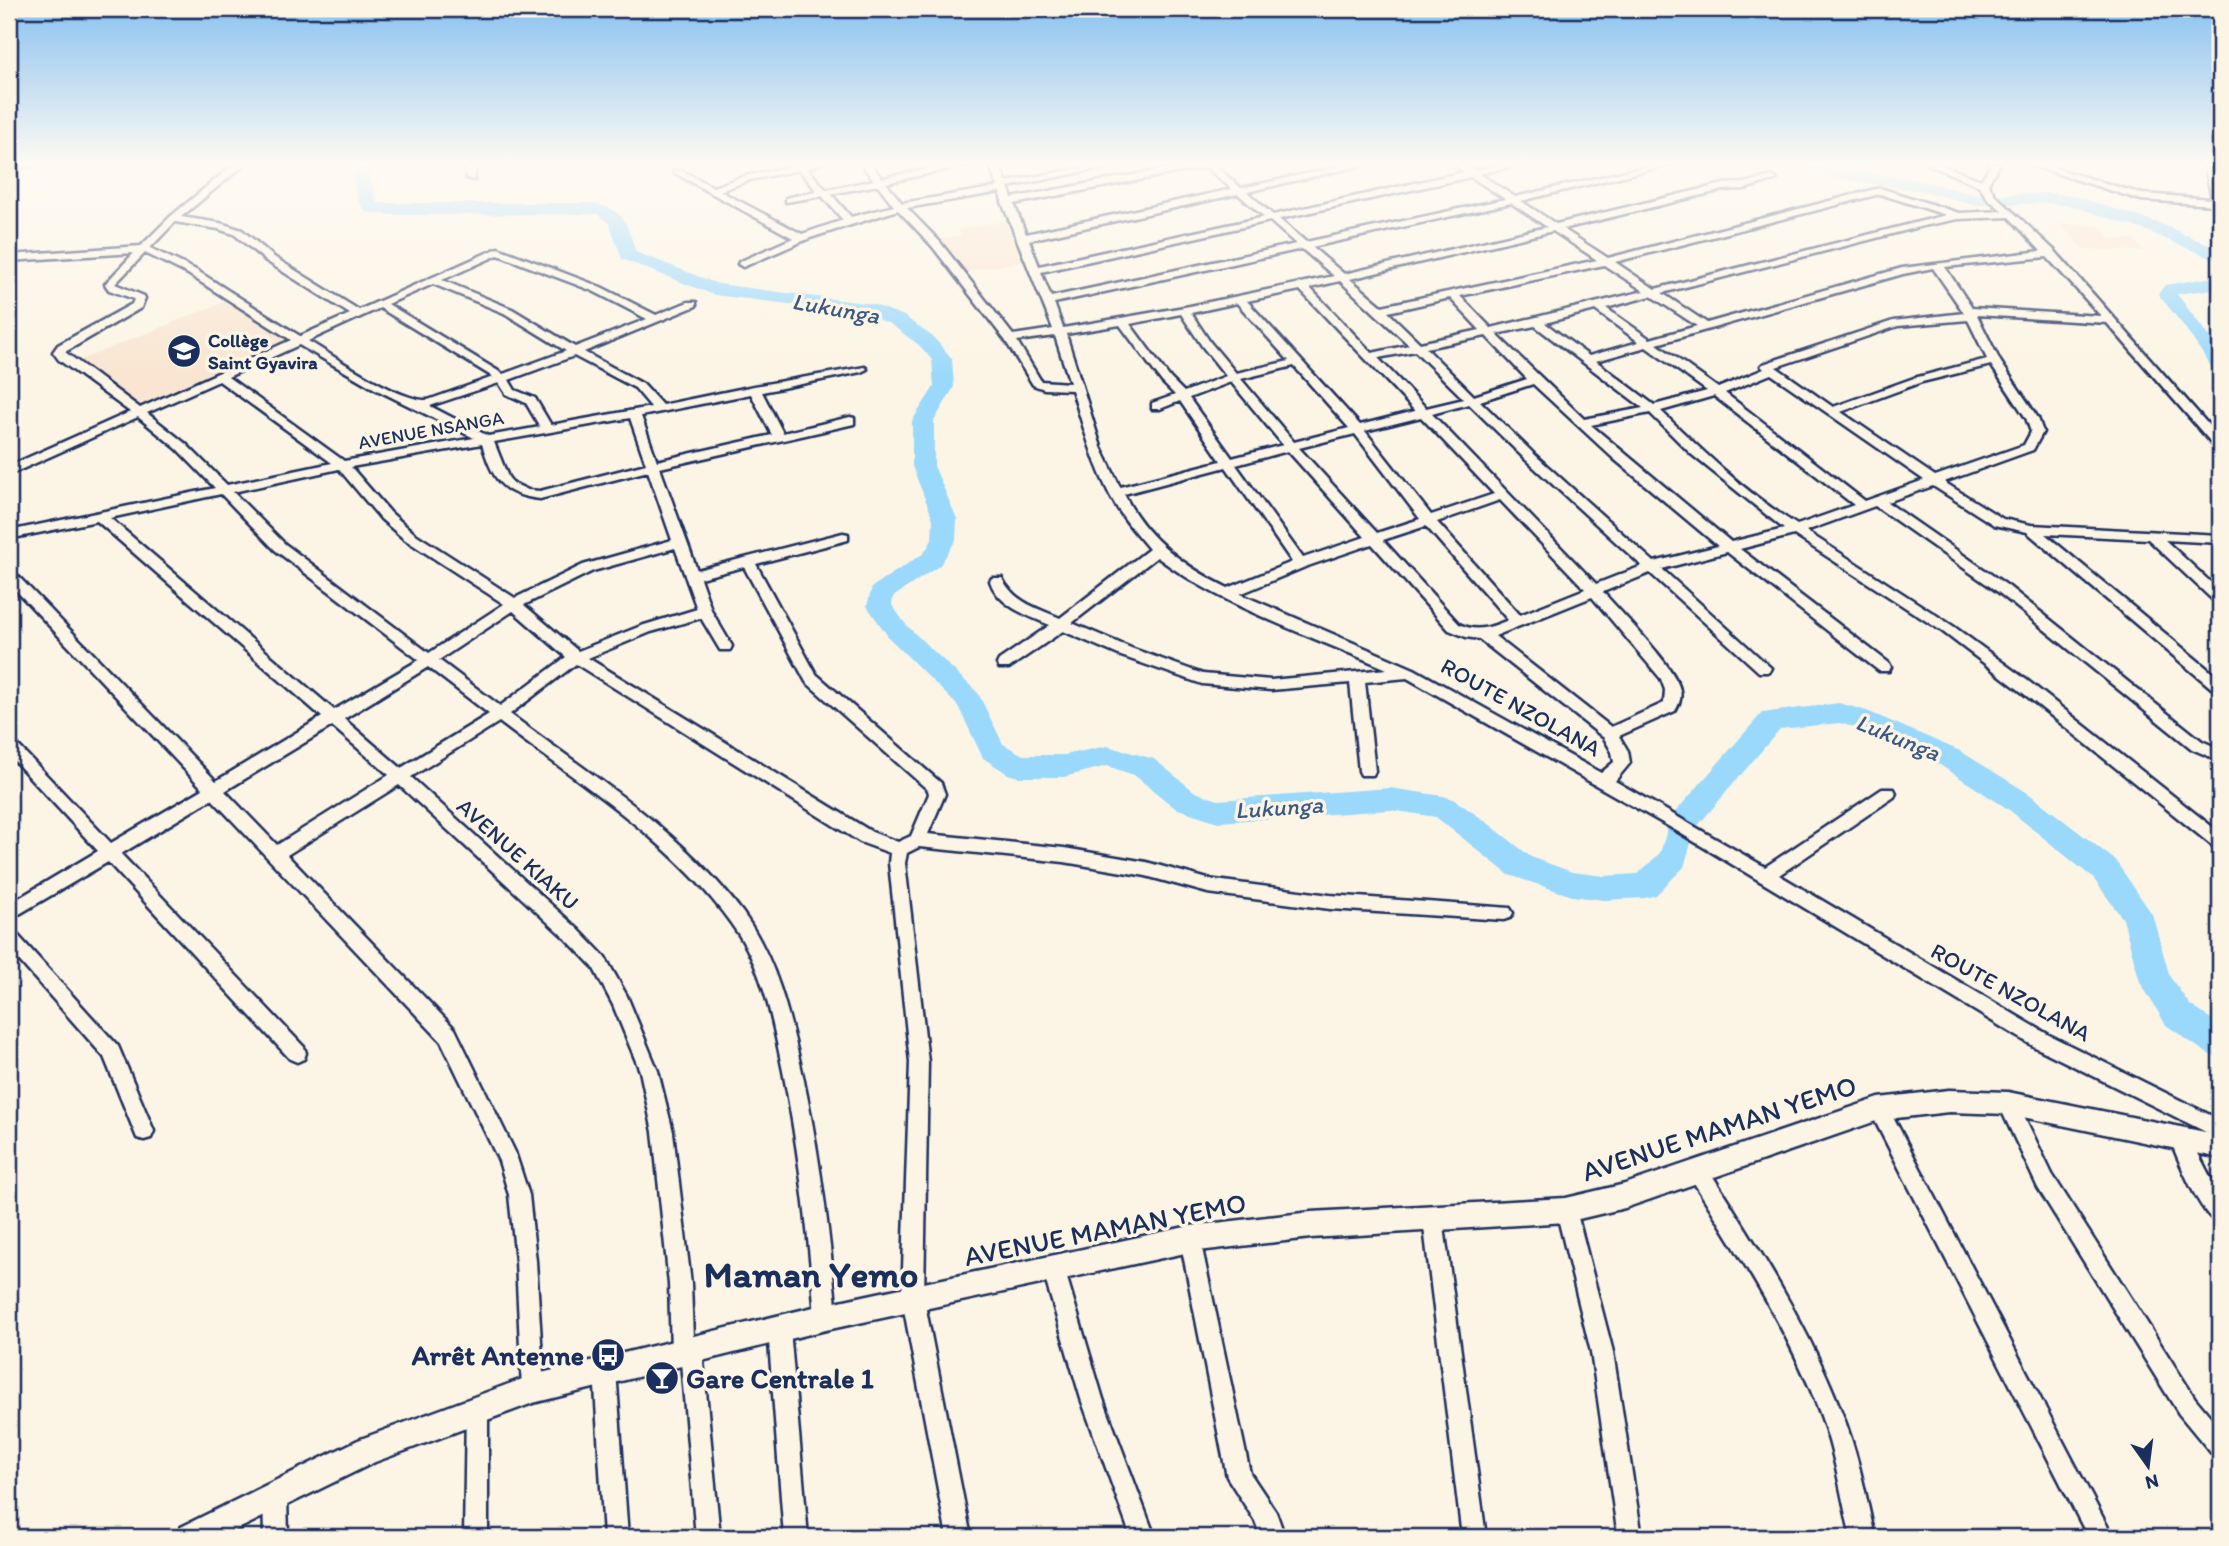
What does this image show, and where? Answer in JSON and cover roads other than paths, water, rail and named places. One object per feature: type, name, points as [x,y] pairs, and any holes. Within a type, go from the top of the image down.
[{"type":"street","points":[[156,236],[110,284],[113,288],[140,298],[141,301],[62,347],[59,352],[139,412],[196,461],[250,520],[280,547],[695,866],[746,931],[770,980],[780,1010],[801,1112],[821,1250],[827,1317]]},
{"type":"street","points":[[243,236],[270,259],[360,315]]},
{"type":"street","points":[[928,236],[1010,340],[1037,383],[1050,387],[1077,387]]},
{"type":"street","points":[[1023,237],[1027,236]]},
{"type":"street","points":[[1036,270],[1192,236]]},
{"type":"street","points":[[1292,236],[1380,310],[1530,457],[1764,668]]},
{"type":"street","points":[[1049,301],[1345,236]]},
{"type":"street","points":[[1010,340],[1123,322],[1344,279],[1524,236]]},
{"type":"street","points":[[1570,236],[1706,327]]},
{"type":"street","points":[[1380,310],[1608,261],[1705,236]]},
{"type":"street","points":[[1368,357],[1537,322],[1877,236]]},
{"type":"street","points":[[2034,236],[2220,445]]},
{"type":"street","points":[[743,264],[799,237]]},
{"type":"street","name":"ROUTE NZOLANA","points":[[1023,237],[1060,333],[1095,447],[1115,492],[1126,512],[1157,550],[1190,575],[1227,594],[1409,673],[1648,806],[2042,1041],[2220,1130]]},
{"type":"street","points":[[9,258],[144,249],[192,272],[300,341],[379,387],[486,440],[499,477],[513,490],[525,494],[540,495],[850,421]]},
{"type":"street","points":[[9,471],[498,251],[597,289],[654,318]]},
{"type":"street","points":[[1588,360],[1911,269],[2051,253]]},
{"type":"street","points":[[1184,310],[1206,345],[1232,378],[1454,627],[1464,633],[1484,635],[1651,567],[1794,531],[2029,447],[2037,432],[2032,418],[1994,361],[1941,269],[1935,265]]},
{"type":"street","points":[[435,281],[508,311],[573,351],[599,362],[639,386],[659,409]]},
{"type":"street","points":[[1302,286],[1594,590],[1666,675],[1674,688],[1670,707],[1609,734]]},
{"type":"street","points":[[1454,295],[1535,380],[1583,423],[1728,548],[1884,667]]},
{"type":"street","points":[[1239,299],[1357,430],[1429,521],[1518,622]]},
{"type":"street","points":[[415,404],[429,403],[544,365],[692,304]]},
{"type":"street","points":[[382,305],[502,378],[510,392],[531,401],[547,429]]},
{"type":"street","points":[[1598,307],[1872,505],[2003,589],[2197,745],[2220,755]]},
{"type":"street","points":[[2109,320],[1969,314],[1897,323],[1768,364],[1771,370],[1999,522],[2032,528],[2220,539]]},
{"type":"street","points":[[1123,322],[1166,380],[1181,395],[1300,564]]},
{"type":"street","points":[[1537,322],[1653,410],[1695,451],[1794,531],[1948,629],[2023,685],[2220,842]]},
{"type":"street","points":[[1833,411],[1918,380],[1994,361]]},
{"type":"street","points":[[1156,405],[1232,378],[1298,362]]},
{"type":"street","name":"AVENUE NSANGA","points":[[9,535],[342,465],[634,414],[754,388],[861,369]]},
{"type":"street","points":[[1583,423],[1653,410],[1740,386],[1771,370]]},
{"type":"street","points":[[220,376],[342,465],[386,516],[409,536],[514,604],[576,657],[866,837],[908,845],[1064,855],[1146,869],[1208,887],[1330,902],[1504,913]]},
{"type":"street","points":[[1115,492],[1472,400],[1535,380]]},
{"type":"street","points":[[754,388],[779,437]]},
{"type":"street","points":[[634,414],[705,612],[725,646]]},
{"type":"street","points":[[1227,594],[1300,564],[1503,495]]},
{"type":"street","name":"AVENUE KIAKU","points":[[101,517],[400,776],[599,962],[621,1002],[649,1071],[663,1132],[708,1537]]},
{"type":"street","points":[[2032,528],[2220,687]]},
{"type":"street","points":[[2152,536],[2220,599]]},
{"type":"street","points":[[692,576],[843,537]]},
{"type":"street","points":[[9,913],[428,661],[514,604],[588,568],[680,542]]},
{"type":"street","points":[[1004,664],[1062,624],[1157,550]]},
{"type":"street","points":[[748,562],[811,678],[935,787],[937,794],[897,863],[919,1062],[913,1299],[960,1537]]},
{"type":"street","points":[[9,575],[448,1035],[508,1159],[519,1195],[526,1261],[533,1389]]},
{"type":"street","points":[[997,581],[1000,591],[1012,601],[1126,652],[1202,679],[1271,685],[1409,673]]},
{"type":"street","points":[[275,854],[498,715],[576,657],[646,629],[705,612]]},
{"type":"street","points":[[1484,635],[1609,734],[1620,751],[1622,763],[1612,775],[1601,780]]},
{"type":"street","points":[[1357,679],[1367,771]]},
{"type":"street","points":[[9,745],[297,1053]]},
{"type":"street","points":[[1764,876],[1888,793]]},
{"type":"street","points":[[9,937],[111,1052],[144,1130]]},
{"type":"street","name":"AVENUE MAMAN YEMO","points":[[191,1537],[369,1450],[533,1389],[827,1317],[1190,1239],[1311,1225],[1566,1210],[1625,1196],[1880,1109],[1949,1101],[2008,1103],[2220,1147]]},
{"type":"street","points":[[2008,1103],[2052,1193],[2188,1406],[2220,1446]]},
{"type":"street","points":[[1880,1109],[2101,1537]]},
{"type":"street","points":[[2179,1137],[2206,1193],[2220,1214]]},
{"type":"street","points":[[1698,1171],[1755,1263],[1832,1415],[1863,1537]]},
{"type":"street","points":[[1566,1210],[1602,1353],[1630,1537]]},
{"type":"street","points":[[1433,1219],[1474,1537]]},
{"type":"street","points":[[1190,1239],[1239,1477],[1249,1495],[1265,1510],[1273,1537]]},
{"type":"street","points":[[1053,1268],[1092,1399],[1143,1537]]},
{"type":"street","points":[[779,1329],[796,1537]]},
{"type":"street","points":[[605,1370],[616,1537]]},
{"type":"street","points":[[476,1537],[477,1408]]},
{"type":"street","points":[[275,1494],[276,1537]]},
{"type":"waterway","name":"Lukunga","points":[[622,236],[628,255],[714,289],[865,308],[897,320],[926,341],[942,359],[944,387],[923,421],[923,466],[945,519],[944,540],[932,559],[881,593],[879,606],[898,632],[969,700],[993,751],[1018,766],[1064,766],[1107,756],[1144,767],[1185,800],[1218,811],[1390,799],[1443,807],[1474,828],[1520,866],[1572,884],[1604,888],[1645,886],[1674,859],[1681,825],[1772,720],[1839,713],[1867,721],[1950,758],[2018,801],[2104,869],[2137,914],[2156,982],[2178,1015],[2220,1043]]},
{"type":"waterway","points":[[2173,236],[2220,257]]},
{"type":"waterway","points":[[2220,282],[2172,289],[2167,294],[2190,321],[2220,365]]},
{"type":"place","name":"Collège Saint Gyavira","points":[[184,351]]},
{"type":"place","name":"Arrêt Antenne","points":[[608,1355]]},
{"type":"place","name":"Gare Centrale 1","points":[[662,1378]]},
{"type":"district","name":"Maman Yemo","points":[[811,1274]]}]
